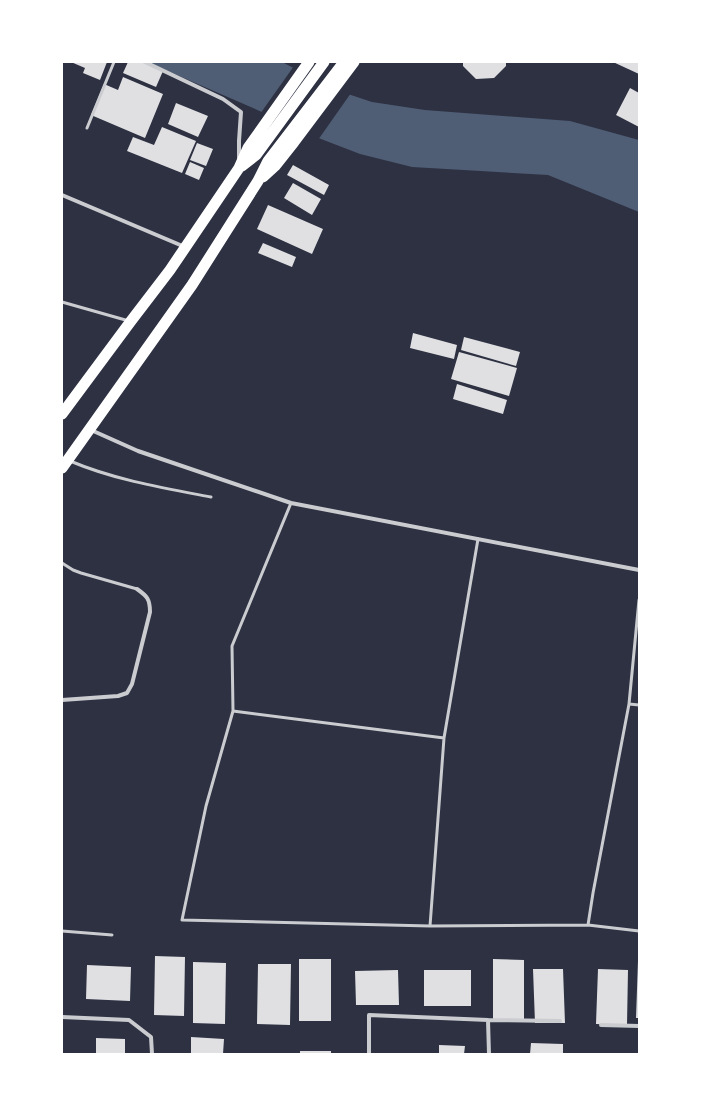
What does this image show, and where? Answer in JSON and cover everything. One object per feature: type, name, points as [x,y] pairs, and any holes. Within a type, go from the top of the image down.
[{"type":"highway","points":[[62,414],[170,270],[239,168],[248,148],[309,62]]},
{"type":"highway","points":[[239,168],[256,155],[324,62]]},
{"type":"highway","points":[[65,464],[192,285],[258,181],[275,166],[290,139],[344,62]]},
{"type":"highway","points":[[290,139],[354,62]]},
{"type":"street","points":[[145,62],[223,99],[241,112],[239,168]]},
{"type":"street","points":[[62,195],[186,247]]},
{"type":"street","points":[[89,429],[138,451],[291,503],[639,570]]},
{"type":"street","points":[[62,700],[118,696],[127,693],[132,684],[150,612],[150,603],[146,595],[137,588]]},
{"type":"street","points":[[369,1054],[369,1015],[488,1020],[560,1021]]},
{"type":"street","points":[[62,1017],[129,1020],[151,1037],[152,1054]]},
{"type":"street","points":[[488,1020],[489,1054]]},
{"type":"street","points":[[601,1025],[639,1026]]},
{"type":"lane","points":[[87,128],[114,62]]},
{"type":"lane","points":[[62,302],[131,321]]},
{"type":"lane","points":[[65,464],[154,486],[211,497]]},
{"type":"lane","points":[[291,503],[232,646],[233,711],[206,806],[182,920],[430,926],[588,925],[639,931]]},
{"type":"lane","points":[[430,926],[444,738],[478,539]]},
{"type":"lane","points":[[62,563],[81,573],[137,588]]},
{"type":"lane","points":[[588,925],[594,886],[629,704],[639,600]]},
{"type":"lane","points":[[629,704],[639,705]]},
{"type":"lane","points":[[233,711],[444,738]]},
{"type":"lane","points":[[62,931],[112,935]]},
{"type":"water","points":[[147,62],[282,62],[348,94],[372,102],[425,110],[570,121],[639,140],[639,212],[548,175],[412,167],[360,154],[321,139]]},
{"type":"pier","points":[[294,66],[351,93],[318,140],[260,114]]},
{"type":"building","points":[[71,62],[107,62],[100,80],[83,73],[85,68]]},
{"type":"building","points":[[128,62],[142,62],[163,71],[156,87],[123,73]]},
{"type":"building","points":[[463,62],[506,62],[506,66],[494,78],[476,79],[463,66]]},
{"type":"building","points":[[613,62],[639,62],[639,74]]},
{"type":"building","points":[[123,77],[163,94],[145,138],[91,115],[104,84],[118,90]]},
{"type":"building","points":[[630,88],[639,93],[639,127],[616,115]]},
{"type":"building","points":[[176,103],[208,116],[198,137],[168,124]]},
{"type":"building","points":[[162,127],[196,141],[182,173],[127,151],[133,137],[154,145]]},
{"type":"building","points":[[197,143],[213,149],[206,166],[190,160]]},
{"type":"building","points":[[190,162],[204,168],[199,180],[185,174]]},
{"type":"building","points":[[293,165],[329,185],[324,195],[287,175]]},
{"type":"building","points":[[293,183],[321,199],[312,215],[284,198]]},
{"type":"building","points":[[268,205],[323,229],[312,254],[257,229]]},
{"type":"building","points":[[263,243],[296,257],[292,267],[258,253]]},
{"type":"building","points":[[413,333],[457,345],[454,359],[410,348]]},
{"type":"building","points":[[464,337],[520,352],[516,366],[461,350]]},
{"type":"building","points":[[459,352],[517,368],[509,396],[451,379]]},
{"type":"building","points":[[457,384],[507,400],[503,414],[453,399]]},
{"type":"building","points":[[155,956],[185,957],[184,1016],[154,1015]]},
{"type":"building","points":[[299,959],[331,959],[331,1021],[299,1021]]},
{"type":"building","points":[[493,959],[524,960],[524,1019],[493,1019]]},
{"type":"building","points":[[638,961],[639,1018],[636,1018]]},
{"type":"building","points":[[193,962],[226,963],[225,1024],[193,1023]]},
{"type":"building","points":[[258,964],[291,964],[290,1025],[257,1024]]},
{"type":"building","points":[[87,965],[131,967],[130,1001],[86,999]]},
{"type":"building","points":[[533,969],[563,969],[565,1023],[535,1023]]},
{"type":"building","points":[[598,969],[628,970],[627,1025],[596,1024]]},
{"type":"building","points":[[398,970],[399,1005],[356,1005],[355,971]]},
{"type":"building","points":[[424,970],[471,970],[471,1006],[424,1006]]},
{"type":"building","points":[[191,1037],[224,1039],[223,1054],[191,1054]]},
{"type":"building","points":[[96,1038],[125,1039],[125,1054],[96,1054]]},
{"type":"building","points":[[531,1043],[563,1044],[563,1054],[530,1054]]},
{"type":"building","points":[[439,1045],[465,1046],[464,1054],[439,1054]]},
{"type":"building","points":[[300,1051],[331,1051],[331,1054],[300,1054]]}]
